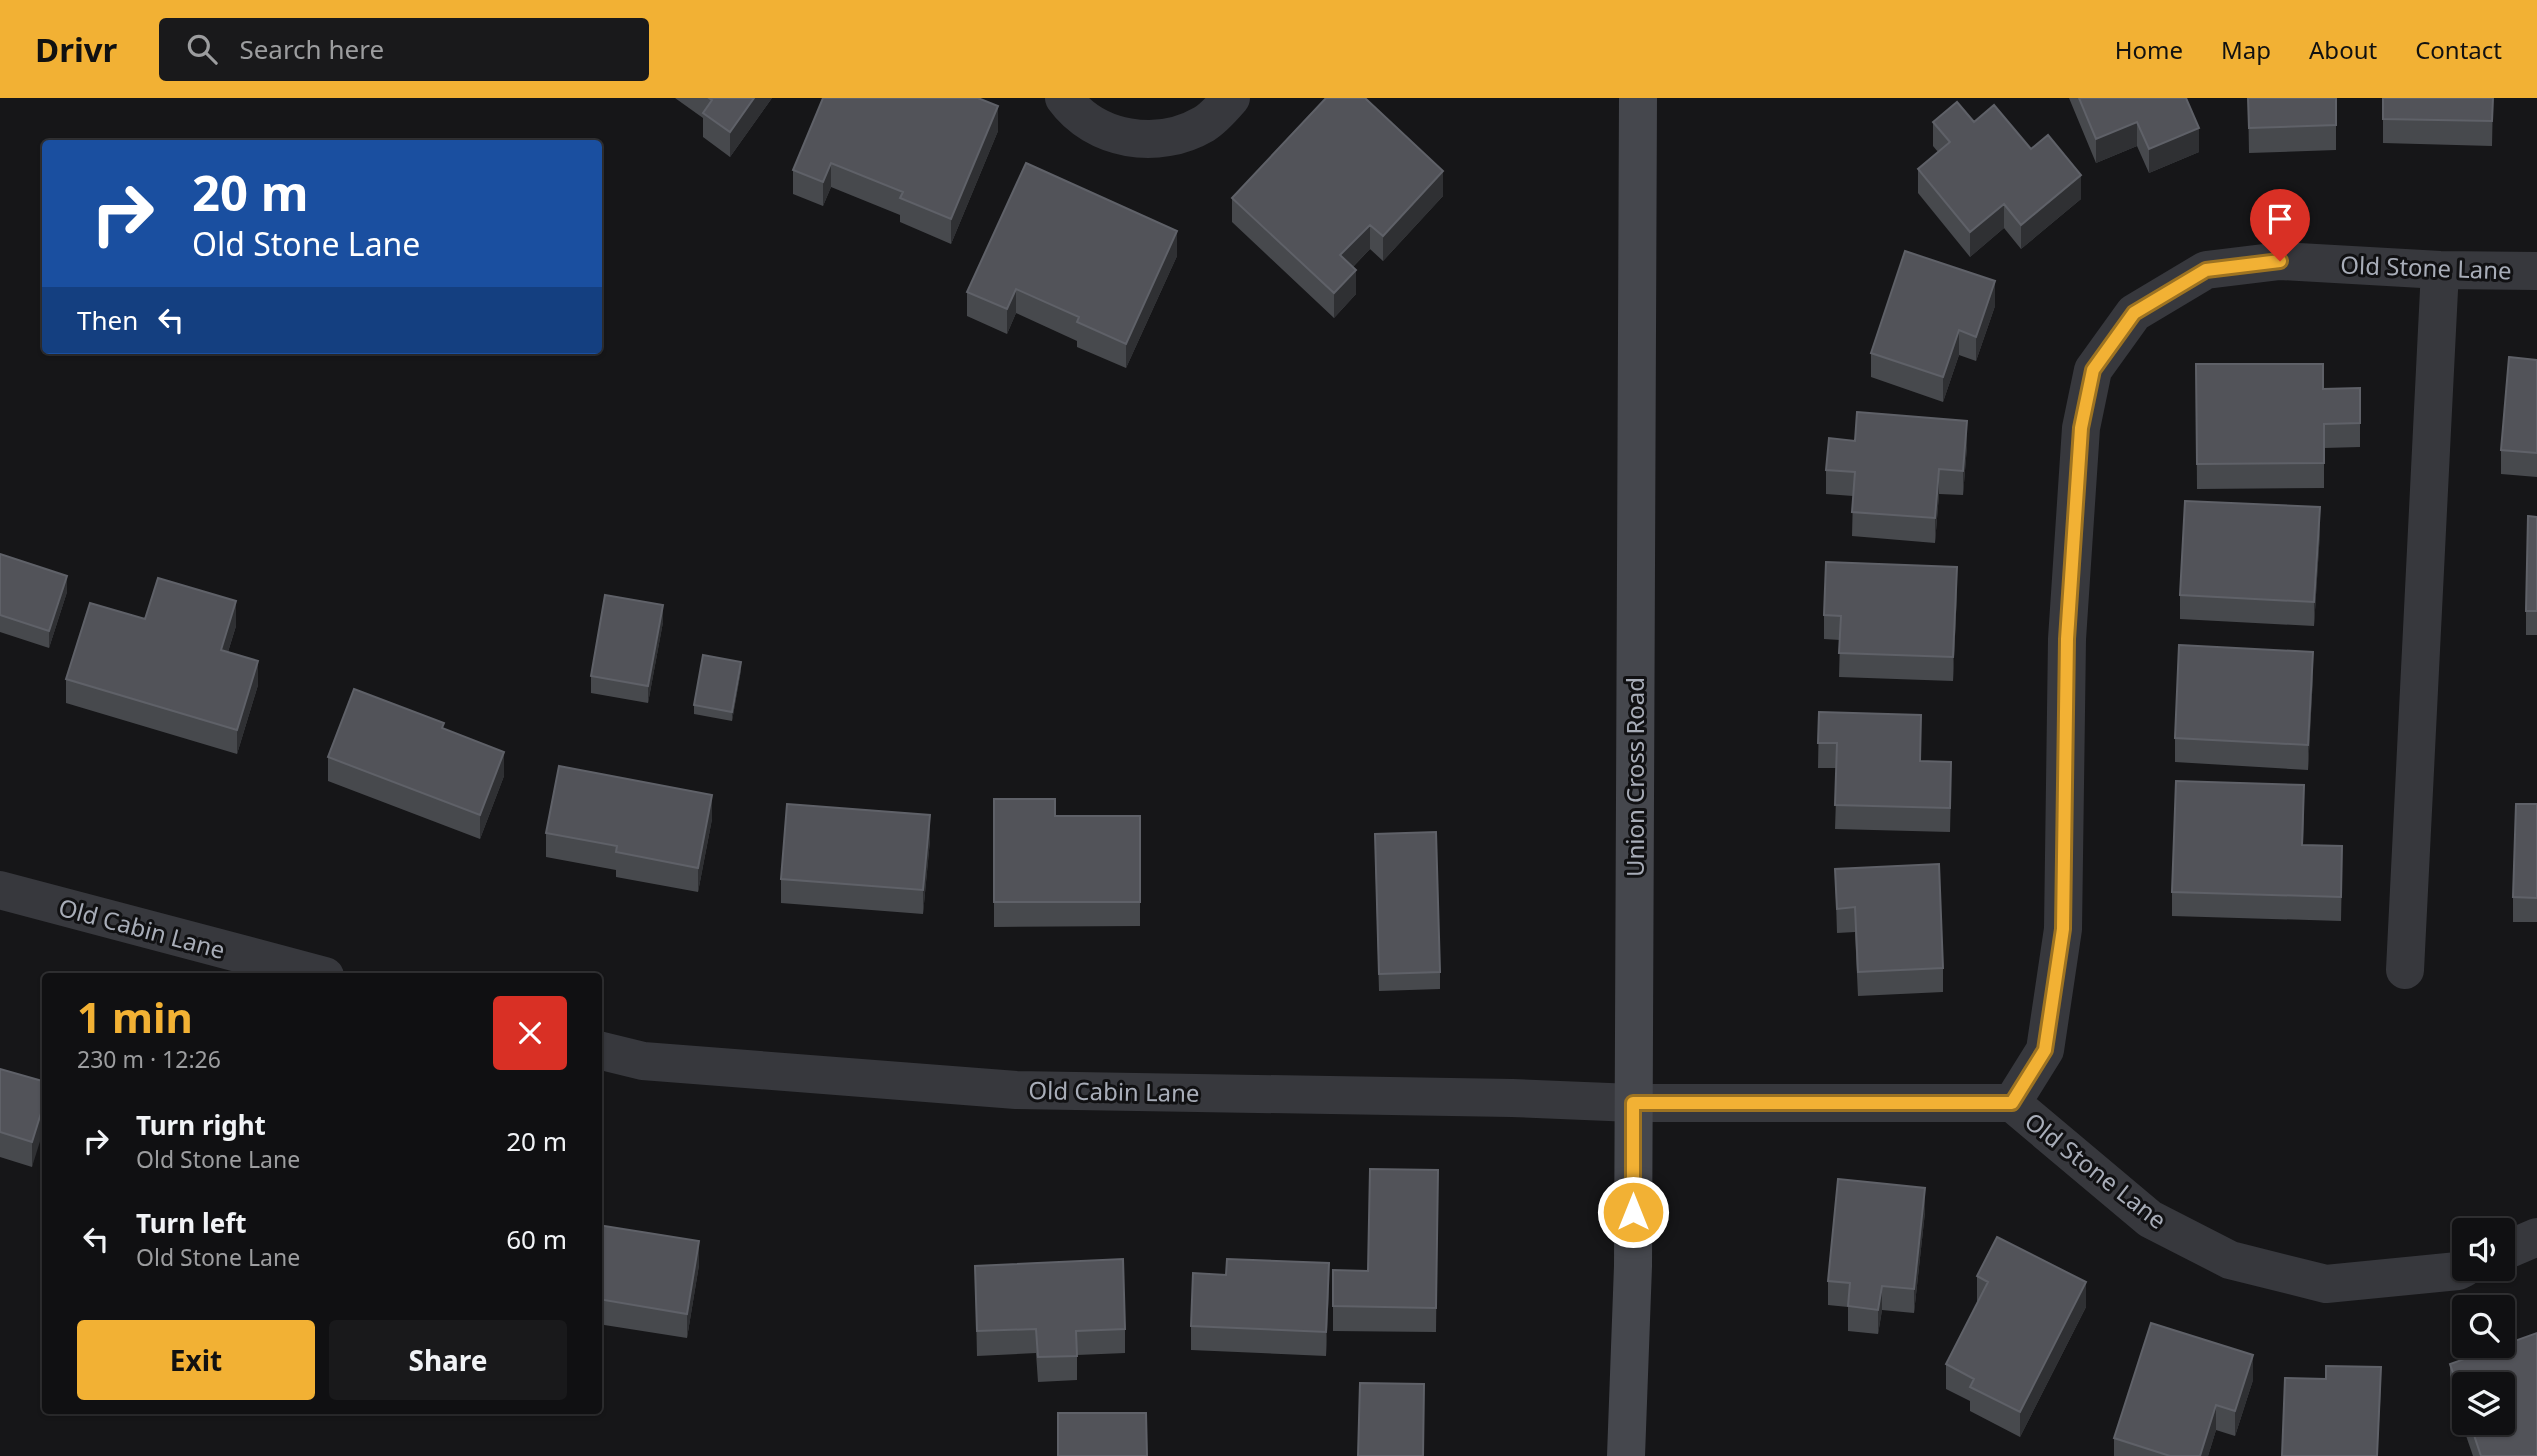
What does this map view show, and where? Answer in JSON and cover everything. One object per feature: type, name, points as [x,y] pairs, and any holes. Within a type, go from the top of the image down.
[{"type":"main road","name":"Union Cross Road","points":[[1626,1456],[1633,1266],[1638,98]]},
{"type":"street","points":[[1064,98],[1072,109],[1101,130],[1136,140],[1172,137],[1205,123],[1231,98]]},
{"type":"street","name":"Old Stone Lane","points":[[2012,1103],[2045,1050],[2063,929],[2067,639],[2081,428],[2093,370],[2134,313],[2206,270],[2280,261],[2440,270],[2537,271]]},
{"type":"street","points":[[2404,970],[2440,270]]},
{"type":"street","name":"Old Cabin Lane","points":[[0,890],[314,973]]},
{"type":"street","name":"Old Cabin Lane","points":[[602,1051],[643,1061],[1016,1090],[1512,1098],[1633,1103]]},
{"type":"street","name":"Old Stone Lane","points":[[1633,1103],[2012,1103],[2150,1219],[2230,1260],[2326,1284],[2452,1272]]},
{"type":"street","points":[[2515,1246],[2537,1237]]},
{"type":"building","points":[[709,98],[754,98],[730,132],[703,113],[712,100]]},
{"type":"building","points":[[823,98],[978,98],[998,106],[951,219],[900,198],[903,192],[831,163],[823,182],[793,170]]},
{"type":"building","points":[[1326,98],[1365,98],[1443,171],[1383,236],[1370,225],[1340,255],[1356,270],[1334,293],[1232,198]]},
{"type":"building","points":[[2079,98],[2186,98],[2199,128],[2149,149],[2137,122],[2096,139]]},
{"type":"building","points":[[2248,98],[2336,98],[2336,125],[2249,128]]},
{"type":"building","points":[[2383,98],[2493,98],[2492,121],[2383,119]]},
{"type":"building","points":[[1957,102],[1974,122],[1994,105],[2031,149],[2048,135],[2081,175],[2021,225],[2004,204],[1970,232],[1918,169],[1950,142],[1933,122]]},
{"type":"building","points":[[1026,163],[1177,231],[1126,344],[1077,322],[1079,317],[1016,289],[1007,309],[967,292]]},
{"type":"building","points":[[1905,251],[1995,281],[1976,337],[1959,330],[1943,377],[1871,353]]},
{"type":"building","points":[[2509,357],[2537,360],[2537,453],[2501,450]]},
{"type":"building","points":[[2196,364],[2323,364],[2323,389],[2360,388],[2360,423],[2324,424],[2324,463],[2197,464]]},
{"type":"building","points":[[1857,412],[1967,421],[1963,471],[1939,469],[1935,518],[1852,512],[1855,472],[1826,470],[1829,438],[1855,441]]},
{"type":"building","points":[[2185,501],[2320,507],[2314,602],[2180,595]]},
{"type":"building","points":[[2528,516],[2537,517],[2537,611],[2526,611]]},
{"type":"building","points":[[0,554],[67,576],[49,631],[0,615]]},
{"type":"building","points":[[1826,562],[1957,567],[1953,657],[1839,653],[1841,616],[1824,615]]},
{"type":"building","points":[[158,578],[236,601],[221,650],[258,661],[237,730],[66,679],[90,603],[145,619]]},
{"type":"building","points":[[605,595],[663,605],[648,686],[591,676]]},
{"type":"building","points":[[2179,645],[2313,652],[2308,745],[2175,738]]},
{"type":"building","points":[[703,655],[741,662],[732,712],[694,705]]},
{"type":"building","points":[[354,689],[444,723],[442,728],[504,752],[480,815],[328,757]]},
{"type":"building","points":[[1819,712],[1921,715],[1920,761],[1951,762],[1950,808],[1835,805],[1837,743],[1818,743]]},
{"type":"building","points":[[559,766],[712,795],[698,868],[616,852],[617,846],[546,833]]},
{"type":"building","points":[[2176,781],[2304,785],[2302,845],[2342,846],[2341,897],[2172,892]]},
{"type":"building","points":[[994,799],[1055,799],[1055,816],[1140,816],[1140,902],[994,902]]},
{"type":"building","points":[[787,804],[930,815],[923,890],[781,879]]},
{"type":"building","points":[[2516,804],[2537,804],[2537,898],[2513,897]]},
{"type":"building","points":[[1436,832],[1440,972],[1379,974],[1375,834]]},
{"type":"building","points":[[1939,864],[1943,968],[1858,972],[1855,907],[1837,909],[1835,869]]},
{"type":"building","points":[[0,1069],[42,1081],[42,1110],[32,1142],[0,1132]]},
{"type":"building","points":[[1370,1169],[1438,1170],[1436,1308],[1333,1306],[1333,1270],[1368,1271]]},
{"type":"building","points":[[1838,1179],[1925,1188],[1914,1289],[1882,1286],[1878,1310],[1848,1306],[1850,1283],[1828,1281]]},
{"type":"building","points":[[602,1226],[699,1241],[687,1314],[602,1300]]},
{"type":"building","points":[[1997,1237],[2086,1282],[2020,1412],[1970,1387],[1974,1379],[1946,1364],[1988,1282],[1977,1276]]},
{"type":"building","points":[[1123,1259],[1125,1329],[1076,1331],[1077,1356],[1038,1357],[1036,1329],[977,1331],[975,1266]]},
{"type":"building","points":[[1227,1259],[1329,1263],[1326,1332],[1191,1326],[1193,1273],[1226,1275]]},
{"type":"building","points":[[2151,1323],[2253,1355],[2235,1411],[2216,1405],[2200,1456],[2170,1456],[2114,1438]]},
{"type":"building","points":[[2537,1333],[2537,1456],[2481,1456],[2474,1435],[2515,1435],[2515,1372],[2453,1372],[2450,1364],[2467,1358],[2515,1358],[2515,1341]]},
{"type":"building","points":[[2326,1366],[2381,1367],[2377,1456],[2282,1456],[2285,1378],[2326,1379]]},
{"type":"building","points":[[1360,1383],[1424,1384],[1423,1456],[1358,1456]]},
{"type":"building","points":[[1058,1413],[1146,1413],[1147,1456],[1058,1456]]},
{"type":"route","points":[[1633,1212],[1633,1103],[2012,1103],[2045,1050],[2063,929],[2067,639],[2081,428],[2093,370],[2134,313],[2206,270],[2280,261]]}]
